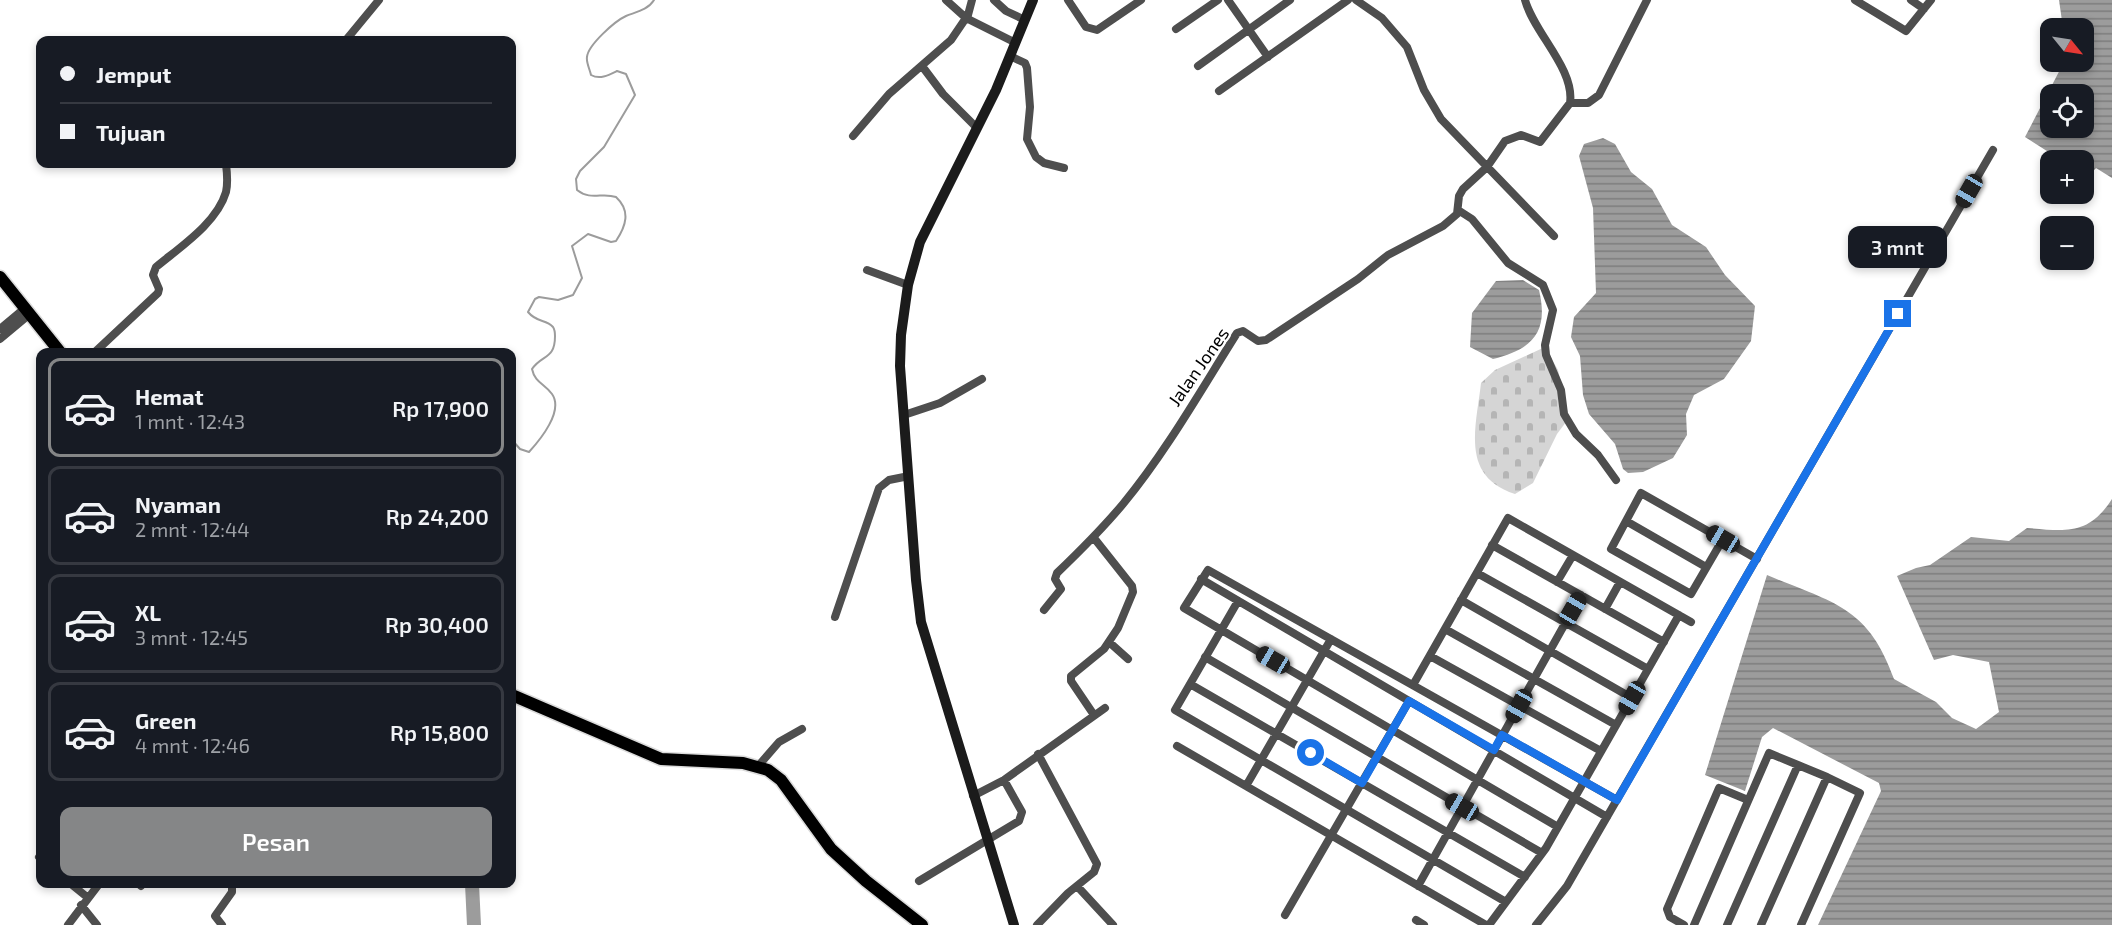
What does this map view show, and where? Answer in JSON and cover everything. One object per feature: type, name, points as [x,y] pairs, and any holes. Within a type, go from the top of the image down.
[{"type":"main road","points":[[0,277],[57,348]]},
{"type":"main road","points":[[516,696],[661,759],[759,765],[781,780],[837,855],[922,925]]},
{"type":"street","points":[[349,36],[379,0]]},
{"type":"street","points":[[946,0],[966,18],[1016,43]]},
{"type":"street","points":[[853,136],[889,94],[951,39],[966,18],[972,0]]},
{"type":"street","points":[[994,0],[1006,10],[1025,20]]},
{"type":"street","points":[[1014,925],[921,622],[904,416],[901,335],[908,285],[920,242],[1010,56],[1033,0]]},
{"type":"street","points":[[1068,0],[1086,27],[1097,30],[1141,0]]},
{"type":"street","points":[[1176,29],[1218,0]]},
{"type":"street","points":[[1228,0],[1268,57]]},
{"type":"street","points":[[1198,66],[1290,0]]},
{"type":"street","points":[[1219,92],[1348,0]]},
{"type":"street","points":[[1525,0],[1533,22],[1570,85],[1570,103],[1588,103],[1604,89],[1647,0]]},
{"type":"street","points":[[1855,0],[1906,31],[1931,0]]},
{"type":"street","points":[[1911,0],[1924,9]]},
{"type":"street","points":[[1358,1],[1382,18],[1407,47],[1436,113],[1554,236]]},
{"type":"street","points":[[1010,56],[1024,63],[1027,68],[1030,107],[1027,136],[1036,158],[1044,163],[1064,168]]},
{"type":"street","points":[[922,66],[943,94],[976,128]]},
{"type":"street","name":"Jalan Jones","points":[[1044,610],[1061,589],[1055,579],[1057,573],[1094,538],[1152,465],[1237,333],[1243,331],[1258,340],[1266,340],[1393,252],[1437,231],[1455,217],[1458,210],[1458,199],[1463,189],[1486,166],[1500,146],[1512,137],[1521,135],[1540,142],[1570,103]]},
{"type":"street","points":[[1536,925],[1567,886],[1993,150]]},
{"type":"street","points":[[99,348],[158,293],[159,289],[153,275],[154,270],[204,225],[219,206],[226,192],[226,168]]},
{"type":"street","points":[[1458,210],[1472,219],[1508,263],[1543,285],[1553,310],[1545,345],[1546,355],[1561,390],[1564,414],[1576,434],[1598,455],[1616,480]]},
{"type":"street","points":[[867,270],[908,285]]},
{"type":"street","points":[[0,329],[28,311]]},
{"type":"street","points":[[0,339],[28,311]]},
{"type":"street","points":[[904,416],[940,403],[982,379]]},
{"type":"street","points":[[835,616],[879,488],[889,480],[909,476]]},
{"type":"street","points":[[1723,539],[1691,594],[1611,549],[1641,493],[1723,539],[1757,559]]},
{"type":"street","points":[[1413,686],[1508,518],[1691,622]]},
{"type":"street","points":[[1626,521],[1706,567]]},
{"type":"street","points":[[1094,538],[1132,586],[1128,605],[1109,642],[1100,653],[1071,676],[1071,681],[1094,715]]},
{"type":"street","points":[[1492,545],[1664,642]]},
{"type":"street","points":[[1557,582],[1573,555]]},
{"type":"street","points":[[1558,826],[1184,608],[1208,570],[1617,800]]},
{"type":"street","points":[[1477,573],[1648,669]]},
{"type":"street","points":[[1202,579],[1607,817]]},
{"type":"street","points":[[1605,609],[1620,582]]},
{"type":"street","points":[[1418,886],[1581,595]]},
{"type":"street","points":[[1461,600],[1632,698]]},
{"type":"street","points":[[1238,601],[1175,710],[1506,902]]},
{"type":"street","points":[[1177,746],[1487,925],[1542,853],[1679,615]]},
{"type":"street","points":[[1445,629],[1616,725]]},
{"type":"street","points":[[1246,786],[1331,639]]},
{"type":"street","points":[[1109,642],[1128,659]]},
{"type":"street","points":[[1430,656],[1601,751]]},
{"type":"street","points":[[1205,657],[1542,853]]},
{"type":"street","points":[[1190,684],[1525,877]]},
{"type":"street","points":[[1285,915],[1409,701]]},
{"type":"street","points":[[973,796],[1004,780],[1105,708]]},
{"type":"street","points":[[759,765],[779,742],[802,729]]},
{"type":"street","points":[[1694,925],[1769,753],[1860,793],[1801,925]]},
{"type":"street","points":[[1037,925],[1094,872],[1097,861],[1038,754]]},
{"type":"street","points":[[1727,925],[1798,765]]},
{"type":"street","points":[[1761,925],[1827,777]]},
{"type":"street","points":[[919,880],[1011,828],[1022,817],[1004,780]]},
{"type":"street","points":[[1684,925],[1668,921],[1666,909],[1719,788],[1748,800]]},
{"type":"street","points":[[1077,886],[1113,925]]},
{"type":"street","points":[[76,888],[87,897]]},
{"type":"street","points":[[69,925],[81,904],[95,888]]},
{"type":"street","points":[[222,925],[214,916],[232,892],[232,888]]},
{"type":"street","points":[[81,904],[97,925]]},
{"type":"street","points":[[1416,920],[1424,925]]},
{"type":"green space","points":[[1545,347],[1558,370],[1569,418],[1557,434],[1533,483],[1515,494],[1498,486],[1486,475],[1479,463],[1475,433],[1481,383],[1495,370]]},
{"type":"shaded area","points":[[2059,0],[2112,0],[2112,178],[2096,168],[2094,170],[2094,150],[2045,150],[2025,137],[2040,108],[2040,138],[2094,138],[2094,84],[2053,84],[2059,72],[2094,72],[2094,18],[2062,18]]},
{"type":"shaded area","points":[[1603,138],[1615,144],[1631,172],[1652,189],[1672,225],[1706,247],[1725,275],[1755,306],[1751,341],[1724,379],[1694,395],[1686,414],[1687,435],[1673,458],[1643,472],[1628,473],[1623,469],[1615,444],[1589,414],[1583,395],[1580,356],[1571,337],[1574,317],[1596,293],[1593,208],[1579,156],[1584,144]]},
{"type":"shaded area","points":[[1523,280],[1539,290],[1542,317],[1535,336],[1518,350],[1493,359],[1470,347],[1472,313],[1496,281]]},
{"type":"shaded area","points":[[2112,499],[2112,925],[1818,925],[1881,791],[1879,783],[1773,728],[1762,737],[1745,791],[1705,775],[1767,575],[1846,610],[1860,621],[1872,636],[1884,655],[1894,679],[1936,702],[1952,718],[1976,729],[1999,712],[1989,662],[1953,655],[1934,660],[1897,576],[1930,565],[1971,537],[2009,541],[2027,528],[2065,530],[2085,525],[2094,520]]},
{"type":"waterway","points":[[516,444],[520,449],[529,452],[549,425],[555,409],[552,394],[533,374],[532,369],[553,349],[555,330],[528,312],[535,299],[539,297],[558,300],[573,295],[582,278],[572,246],[588,234],[611,242],[616,241],[625,219],[624,208],[616,197],[592,196],[577,190],[576,179],[580,171],[604,147],[635,95],[626,74],[617,71],[601,77],[591,75],[587,57],[592,46],[615,23],[645,8],[654,0]]},
{"type":"waterway","points":[[472,888],[474,925]]},
{"type":"route","points":[[1311,753],[1362,783],[1409,701],[1494,750],[1502,735],[1617,800],[1898,314]]}]
